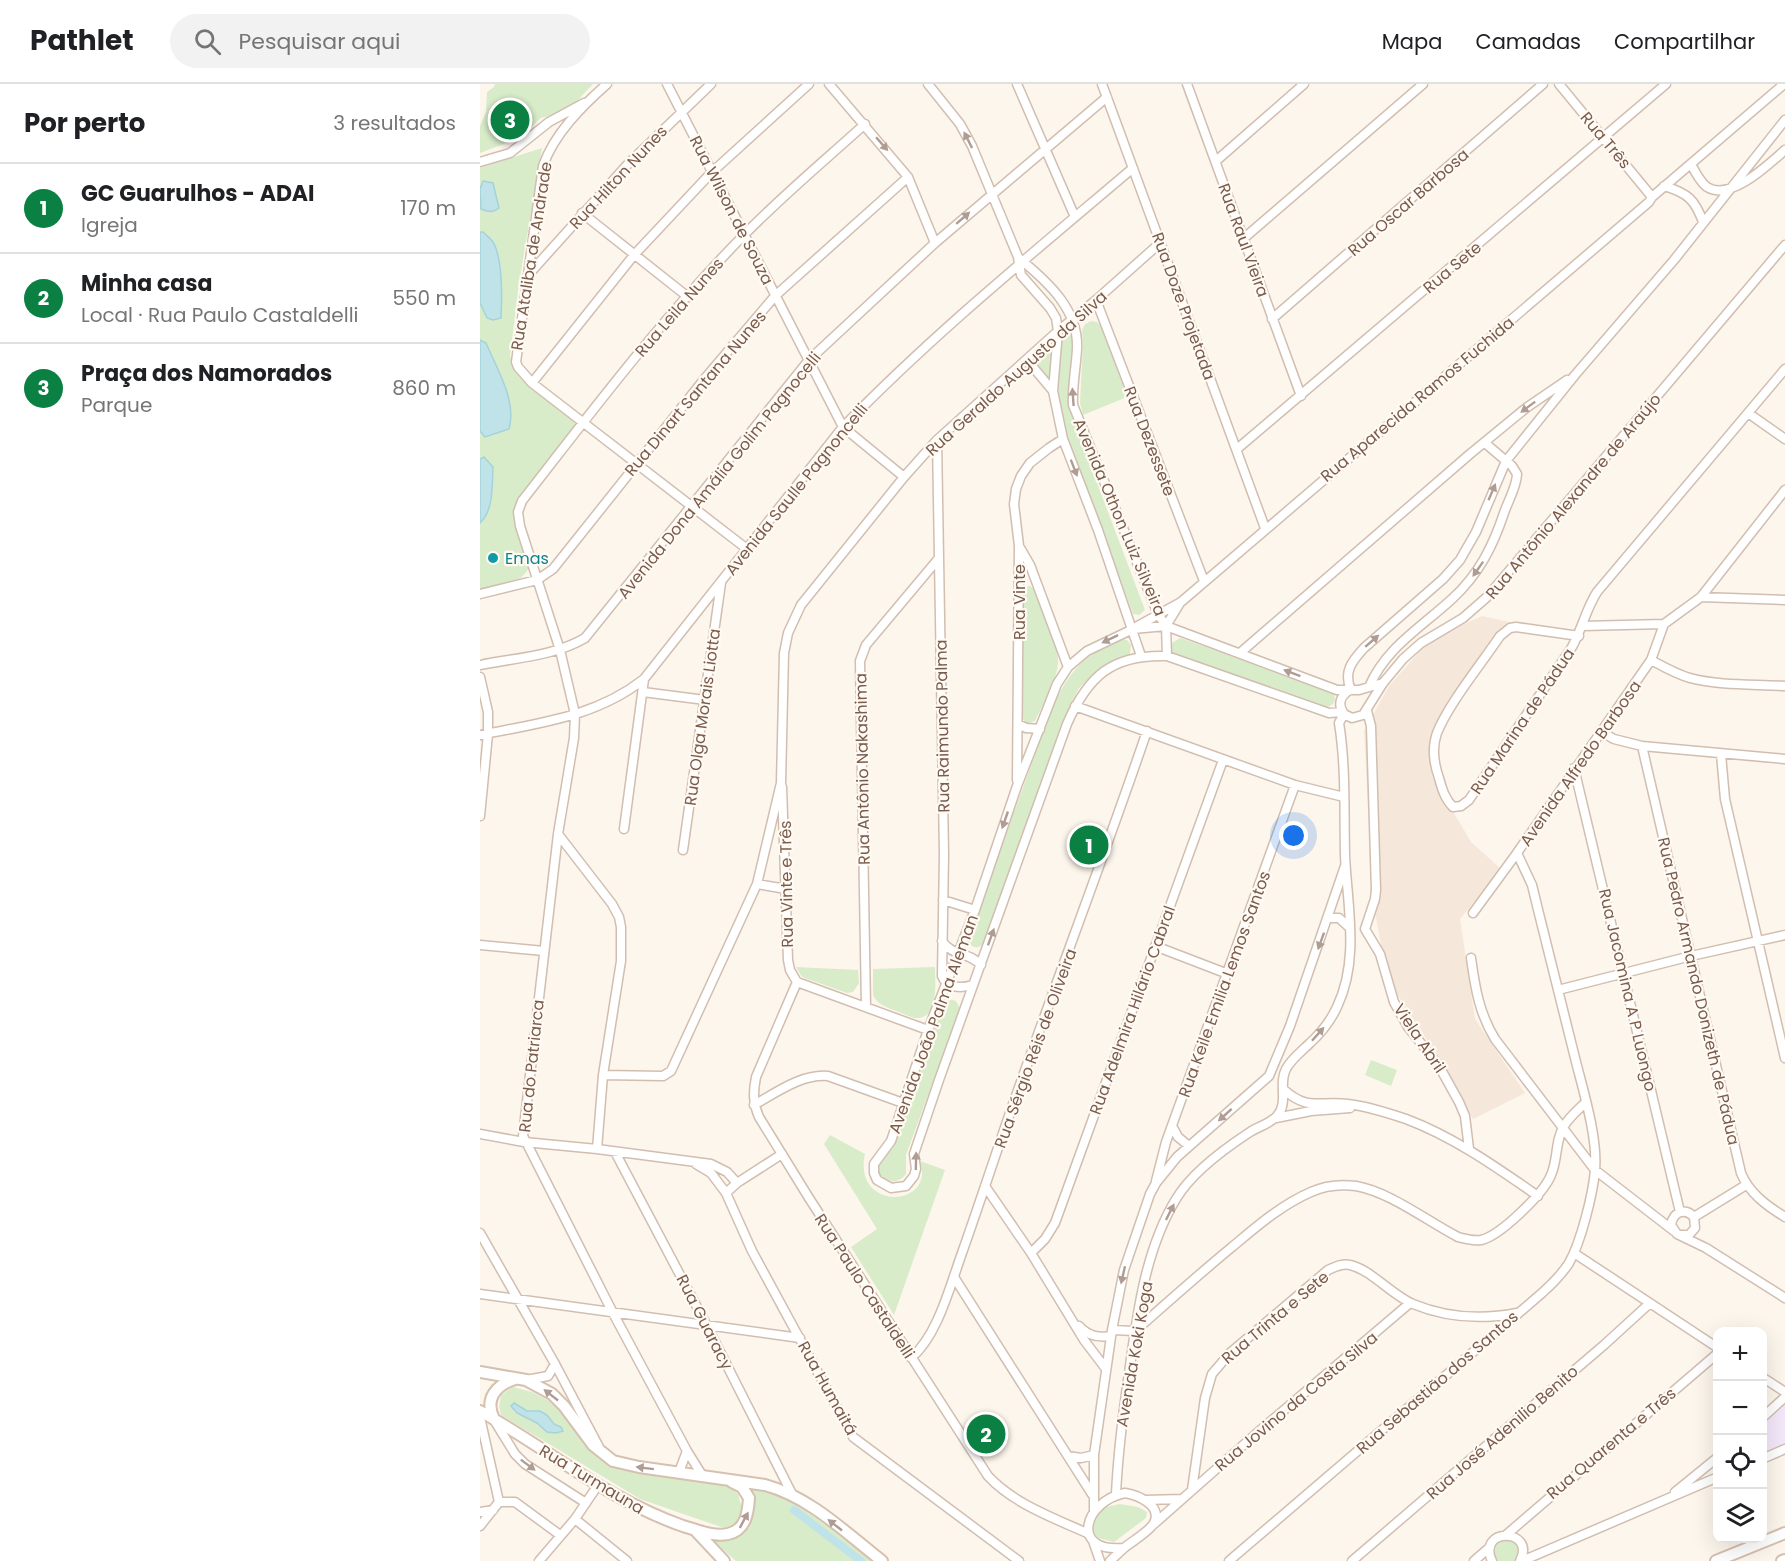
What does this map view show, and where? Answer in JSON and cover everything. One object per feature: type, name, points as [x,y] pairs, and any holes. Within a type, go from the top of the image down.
[{"type":"main road","points":[[480,1372],[522,1379],[552,1394],[603,1454],[625,1465],[765,1485],[792,1494],[882,1561]]},
{"type":"main road","points":[[485,1417],[492,1394],[503,1383],[522,1379]]},
{"type":"main road","name":"Rua Turmauna","points":[[485,1417],[639,1509],[694,1529],[728,1534],[738,1530],[745,1522],[749,1498],[747,1491],[724,1479]]},
{"type":"main road","points":[[694,1529],[723,1561]]},
{"type":"main road","points":[[1716,1561],[1785,1533]]},
{"type":"street","points":[[480,162],[519,148],[549,122],[587,102],[607,84]]},
{"type":"street","name":"Rua Wilson de Souza","points":[[667,84],[843,427],[904,477]]},
{"type":"street","name":"Rua Hilton Nunes","points":[[529,274],[628,164],[711,84]]},
{"type":"street","points":[[532,382],[634,255],[711,173],[809,84]]},
{"type":"street","points":[[829,84],[908,177],[935,243]]},
{"type":"street","name":"Avenida Othon Luiz Silveira","points":[[928,84],[960,124],[1020,261],[1021,275],[1056,318],[1058,331],[1053,391],[1063,439],[1141,656]]},
{"type":"street","points":[[1017,84],[1075,217]]},
{"type":"street","name":"Rua Doze Projetada","points":[[1102,84],[1265,528]]},
{"type":"street","name":"Rua Raul Vieira","points":[[1187,84],[1301,396]]},
{"type":"street","points":[[1216,161],[1304,84]]},
{"type":"street","points":[[1243,239],[1423,84]]},
{"type":"street","name":"Rua Oscar Barbosa","points":[[1272,319],[1544,84]]},
{"type":"street","name":"Rua Três","points":[[1559,84],[1652,196]]},
{"type":"street","name":"Rua Sete","points":[[1237,449],[1666,84]]},
{"type":"street","name":"Rua Aparecida Ramos Fuchida","points":[[1133,629],[1181,602],[1784,84]]},
{"type":"street","name":"Avenida Dona Amália Golim Pagnocelli","points":[[480,664],[560,650],[585,638],[809,360],[991,193],[1107,97]]},
{"type":"street","name":"Rua Ataliba de Andrade","points":[[587,102],[547,153],[543,166],[529,274],[515,356],[518,367],[532,382],[747,549]]},
{"type":"street","points":[[1350,931],[1365,929],[1376,899],[1371,726],[1366,696],[1352,690],[1347,681],[1348,671],[1353,661],[1364,648],[1443,579],[1460,560],[1476,532],[1506,460],[1575,375],[1674,260],[1785,120]]},
{"type":"street","name":"Rua Leila Nunes","points":[[518,512],[522,501],[584,422],[688,297],[744,235],[865,124]]},
{"type":"street","points":[[1691,164],[1701,182],[1709,189],[1732,189],[1761,171],[1785,150]]},
{"type":"street","name":"Avenida Saulle Pagnoncelli","points":[[484,735],[608,704],[627,693],[644,679],[843,427],[924,348],[1020,261],[1133,168]]},
{"type":"street","name":"Rua Dinart Santana Nunes","points":[[480,594],[537,580],[559,563],[637,462],[775,296],[908,177]]},
{"type":"street","points":[[1665,186],[1680,191],[1696,205],[1703,222]]},
{"type":"street","points":[[582,213],[688,297]]},
{"type":"street","name":"Rua Geraldo Augusto da Silva","points":[[603,1075],[663,1076],[671,1071],[757,884],[782,783],[784,653],[788,633],[801,605],[904,477],[937,440],[1160,243]]},
{"type":"street","name":"Rua Antônio Alexandre de Araújo","points":[[1346,715],[1358,718],[1368,708],[1403,659],[1421,643],[1462,618],[1487,597],[1785,245]]},
{"type":"street","name":"Avenida Othon Luiz Silveira","points":[[1020,261],[1058,296],[1073,319],[1077,333],[1072,390],[1073,405],[1158,614],[1166,626],[1167,656]]},
{"type":"street","name":"Rua Dezessete","points":[[1096,300],[1204,581]]},
{"type":"street","points":[[1027,360],[1053,391]]},
{"type":"street","name":"Rua Marina de Pádua","points":[[1579,636],[1521,627],[1510,628],[1500,636],[1446,715],[1437,734],[1434,750],[1435,768],[1444,795],[1453,807],[1461,806],[1469,800],[1579,636],[1591,601],[1597,592],[1785,369]]},
{"type":"street","points":[[1240,653],[1526,408],[1575,375]]},
{"type":"street","points":[[1748,413],[1785,439]]},
{"type":"street","name":"Rua Vinte","points":[[1017,786],[1019,546],[1014,504],[1021,476],[1030,463],[1063,439]]},
{"type":"street","name":"Rua Raimundo Palma","points":[[937,440],[942,717],[942,976],[946,984]]},
{"type":"street","points":[[1369,687],[1374,674],[1392,650],[1453,598],[1471,579],[1486,558],[1497,535],[1517,478],[1515,469],[1485,443]]},
{"type":"street","points":[[1583,626],[1664,624],[1701,597],[1785,490]]},
{"type":"street","name":"Rua do Patriarca","points":[[518,512],[520,526],[560,650],[575,714],[574,738],[558,834],[522,1129],[524,1142],[687,1451],[702,1475]]},
{"type":"street","points":[[1019,546],[1030,565],[1068,667]]},
{"type":"street","name":"Rua Antônio Nakashima","points":[[866,1007],[860,661],[866,645],[939,558]]},
{"type":"street","name":"Rua Olga Morais Liotta","points":[[683,850],[721,583]]},
{"type":"street","points":[[1701,597],[1785,600]]},
{"type":"street","name":"Rua Aparecida Ramos Fuchida","points":[[1166,626],[1181,602]]},
{"type":"street","name":"Avenida Alfredo Barbosa","points":[[1595,1170],[1586,1102],[1532,885],[1517,853],[1651,660],[1664,624]]},
{"type":"street","name":"Avenida João Palma Aleman","points":[[1346,715],[1329,713],[1167,656],[1141,656],[1116,663],[1092,681],[1075,706],[973,985],[914,1154],[916,1169],[914,1176],[906,1186],[891,1188],[878,1180],[874,1173],[874,1164],[891,1141],[928,1030],[975,910],[1017,786],[1057,684],[1068,667],[1087,651],[1133,629],[1166,626],[1336,690],[1352,690]]},
{"type":"street","points":[[1651,660],[1676,673],[1709,682],[1785,686]]},
{"type":"street","points":[[480,677],[488,712],[484,735],[480,816]]},
{"type":"street","points":[[624,829],[644,679]]},
{"type":"street","points":[[1276,1118],[1284,1101],[1281,1079],[1287,1066],[1327,1024],[1338,1006],[1349,960],[1350,902],[1346,865],[1341,735],[1346,715],[1340,700],[1352,690],[1383,684]]},
{"type":"street","points":[[644,692],[705,700]]},
{"type":"street","points":[[1075,706],[1295,785],[1344,797]]},
{"type":"street","points":[[1018,724],[1026,728],[1040,729]]},
{"type":"street","name":"Rua Sérgio Réis de Oliveira","points":[[911,1358],[922,1349],[930,1336],[954,1277],[1012,1107],[1102,863],[1147,731]]},
{"type":"street","points":[[1600,731],[1614,739],[1642,746],[1785,759]]},
{"type":"street","name":"Rua Pedro Armando Donizeth de Pádua","points":[[1642,746],[1741,1173],[1746,1185]]},
{"type":"street","points":[[1721,754],[1725,799],[1785,1058]]},
{"type":"street","name":"Rua Adelmira Hilário Cabral","points":[[1031,1253],[1056,1223],[1223,760]]},
{"type":"street","name":"Rua Jacomina A P Luongo","points":[[1574,768],[1624,972],[1677,1213]]},
{"type":"street","name":"Rua Vinte e Três","points":[[782,783],[788,960],[790,970],[797,982]]},
{"type":"street","name":"Rua Keile Emilia Lemos Santos","points":[[1156,1183],[1160,1162],[1172,1126],[1295,785]]},
{"type":"street","points":[[558,834],[612,904],[621,927],[621,960],[603,1075],[597,1149]]},
{"type":"street","points":[[1473,913],[1517,853]]},
{"type":"street","name":"Avenida Koki Koga","points":[[1094,1512],[1092,1495],[1094,1455],[1111,1333],[1130,1249],[1150,1194],[1177,1157],[1269,1076],[1290,1026],[1346,865]]},
{"type":"street","points":[[757,884],[786,889]]},
{"type":"street","points":[[943,900],[975,910]]},
{"type":"street","points":[[1329,918],[1339,918],[1350,931]]},
{"type":"street","name":"Viela Abril","points":[[1365,929],[1380,954],[1394,1002],[1408,1028],[1439,1066],[1459,1102],[1465,1116],[1468,1149]]},
{"type":"street","points":[[1558,990],[1624,972],[1785,935]]},
{"type":"street","points":[[942,940],[950,950],[973,958],[981,965]]},
{"type":"street","points":[[480,945],[544,951]]},
{"type":"street","points":[[1155,946],[1228,974]]},
{"type":"street","points":[[1471,958],[1476,993],[1486,1025],[1595,1170],[1677,1233],[1706,1248],[1785,1298]]},
{"type":"street","points":[[903,1103],[828,1076],[816,1075],[802,1079],[754,1105],[753,1091],[756,1077],[797,982],[928,1030]]},
{"type":"street","points":[[946,984],[959,987],[973,985]]},
{"type":"street","points":[[1269,1076],[1281,1079]]},
{"type":"street","points":[[1283,1089],[1304,1103],[1359,1106],[1408,1120],[1438,1132],[1468,1149],[1538,1196]]},
{"type":"street","points":[[1074,1322],[1088,1334],[1096,1337],[1135,1331],[1260,1224],[1313,1191],[1334,1186],[1369,1189],[1458,1237],[1482,1240],[1492,1235],[1538,1196],[1553,1173],[1563,1127],[1586,1102]]},
{"type":"street","name":"Rua Paulo Castaldelli","points":[[754,1105],[782,1154],[988,1476],[1013,1497],[1091,1538]]},
{"type":"street","name":"Avenida Koki Koga","points":[[1116,1494],[1118,1449],[1135,1331],[1150,1264],[1162,1227],[1177,1198],[1190,1181],[1213,1160],[1247,1134],[1276,1118],[1346,1107]]},
{"type":"street","points":[[1172,1126],[1178,1137],[1189,1146]]},
{"type":"street","name":"Rua Humaitá","points":[[480,1134],[524,1142],[668,1158],[719,1167],[737,1182]]},
{"type":"street","name":"Rua Guaracy","points":[[615,1152],[792,1494]]},
{"type":"street","points":[[726,1193],[737,1182],[782,1154]]},
{"type":"street","name":"Rua Humaitá","points":[[696,1164],[711,1173],[726,1193],[752,1251],[853,1437],[1019,1561]]},
{"type":"street","name":"Rua Sebastião dos Santos","points":[[1229,1561],[1558,1277],[1574,1253],[1585,1221],[1595,1170]]},
{"type":"street","points":[[1694,1217],[1746,1185],[1785,1217]]},
{"type":"street","points":[[986,1186],[1031,1253],[1089,1348],[1106,1369]]},
{"type":"street","points":[[1651,1212],[1688,1212],[1694,1217],[1695,1228],[1706,1248]]},
{"type":"street","points":[[1677,1213],[1671,1224],[1677,1233]]},
{"type":"street","points":[[1677,1233],[1689,1234],[1695,1228]]},
{"type":"street","points":[[480,1233],[603,1454]]},
{"type":"street","points":[[1574,1253],[1713,1345]]},
{"type":"street","name":"Rua Trinta e Sete","points":[[1192,1490],[1208,1384],[1212,1374],[1230,1353],[1328,1270],[1340,1265],[1350,1265],[1410,1303],[1432,1311],[1457,1316],[1492,1318],[1517,1313]]},
{"type":"street","points":[[954,1277],[1092,1495]]},
{"type":"street","points":[[480,1294],[800,1338]]},
{"type":"street","name":"Rua Jovino da Costa Silva","points":[[1154,1524],[1410,1303]]},
{"type":"street","name":"Rua José Adenilio Benito","points":[[1352,1561],[1604,1346],[1650,1303]]},
{"type":"street","name":"Rua Quarenta e Três","points":[[1490,1547],[1498,1537],[1506,1535],[1713,1357]]},
{"type":"street","points":[[522,1379],[548,1376],[555,1365]]},
{"type":"street","points":[[1767,1380],[1785,1392]]},
{"type":"street","points":[[1767,1413],[1785,1397]]},
{"type":"street","points":[[480,1526],[496,1506],[485,1417]]},
{"type":"street","name":"Rua Turmauna","points":[[485,1417],[525,1464],[586,1503]]},
{"type":"street","points":[[1767,1457],[1785,1449]]},
{"type":"street","points":[[679,1472],[687,1451]]},
{"type":"street","points":[[1068,1456],[1081,1458],[1094,1455]]},
{"type":"street","points":[[1668,1498],[1713,1461]]},
{"type":"street","points":[[1521,1561],[1713,1480]]},
{"type":"street","points":[[539,1561],[575,1519],[597,1485]]},
{"type":"street","points":[[1100,1561],[1088,1525],[1094,1512],[1116,1494],[1125,1493],[1137,1496],[1151,1505],[1155,1513],[1154,1524],[1110,1561]]},
{"type":"street","points":[[1145,1500],[1182,1499]]},
{"type":"street","points":[[480,1512],[515,1502],[560,1536]]},
{"type":"street","points":[[575,1519],[625,1560]]},
{"type":"street","points":[[1506,1535],[1511,1535],[1520,1542],[1523,1552],[1521,1561]]},
{"type":"street","points":[[1091,1538],[1109,1548],[1124,1548]]},
{"type":"street","points":[[1473,1561],[1490,1547]]},
{"type":"street","points":[[1490,1547],[1489,1553],[1492,1561]]},
{"type":"shaded area","points":[[1482,616],[1510,622],[1451,702],[1430,748],[1432,776],[1471,842],[1501,869],[1460,919],[1475,1019],[1525,1093],[1473,1119],[1446,1067],[1408,1013],[1387,976],[1373,903],[1364,731],[1389,686],[1421,650],[1442,634]]},
{"type":"shaded area","points":[[1785,1403],[1785,1444],[1767,1452],[1767,1435],[1767,1418]]},
{"type":"green space","points":[[495,84],[593,84],[577,101],[561,113],[541,118],[519,138],[480,153],[480,126],[486,112],[487,92]]},
{"type":"green space","points":[[542,148],[519,283],[510,356],[518,372],[578,421],[519,498],[530,565],[526,572],[516,581],[480,589],[480,168]]},
{"type":"green space","points":[[1091,321],[1097,322],[1103,329],[1127,397],[1083,415],[1080,403],[1082,330],[1085,324]]},
{"type":"green space","points":[[1067,329],[1072,331],[1074,344],[1070,406],[1145,610],[1139,615],[1133,614],[1068,439],[1059,408],[1057,391],[1062,334]]},
{"type":"green space","points":[[1048,347],[1053,351],[1050,378],[1047,379],[1033,362]]},
{"type":"green space","points":[[1030,586],[1036,591],[1050,628],[1058,664],[1052,686],[1035,721],[1027,724],[1023,719],[1023,593],[1025,587]]},
{"type":"green space","points":[[1180,638],[1332,691],[1335,697],[1334,702],[1331,706],[1325,707],[1175,655],[1171,650],[1172,643]]},
{"type":"green space","points":[[1121,639],[1127,640],[1131,645],[1130,654],[1097,671],[1079,688],[1068,710],[984,944],[975,947],[967,941],[1052,708],[1071,675],[1087,658]]},
{"type":"green space","points":[[796,967],[858,970],[859,983],[853,992],[847,993],[802,977]]},
{"type":"green space","points":[[935,967],[933,1005],[925,1016],[916,1018],[908,1016],[883,1005],[873,995],[873,969]]},
{"type":"green space","points":[[949,999],[956,1001],[960,1008],[906,1155],[906,1174],[896,1181],[886,1180],[879,1173],[880,1162],[893,1148],[942,1002]]},
{"type":"green space","points":[[1371,1060],[1397,1070],[1391,1086],[1365,1075]]},
{"type":"green space","points":[[830,1135],[865,1154],[864,1173],[870,1186],[881,1194],[894,1197],[906,1195],[916,1188],[922,1177],[920,1161],[945,1170],[894,1315],[851,1247],[877,1229],[824,1144]]},
{"type":"green space","points":[[513,1387],[532,1392],[549,1401],[567,1415],[585,1446],[607,1465],[728,1486],[738,1494],[744,1515],[735,1526],[724,1528],[640,1499],[501,1415],[499,1407],[501,1395]]},
{"type":"green space","points":[[752,1490],[783,1495],[879,1561],[736,1561],[710,1538],[729,1536],[751,1511]]},
{"type":"green space","points":[[1120,1504],[1138,1507],[1147,1512],[1146,1518],[1114,1542],[1098,1538],[1093,1531],[1102,1508]]},
{"type":"green space","points":[[1510,1539],[1519,1548],[1515,1561],[1496,1561],[1493,1549],[1497,1541]]},
{"type":"water","points":[[483,181],[493,183],[499,208],[495,211],[481,209],[480,189]]},
{"type":"water","points":[[480,232],[483,232],[493,242],[499,258],[502,290],[501,318],[493,320],[487,318],[480,303]]},
{"type":"water","points":[[480,340],[486,343],[500,374],[508,396],[511,418],[509,429],[485,437],[480,431]]},
{"type":"water","points":[[484,457],[493,467],[492,489],[488,511],[480,523],[480,459]]},
{"type":"water","points":[[514,1403],[527,1411],[540,1411],[547,1415],[563,1431],[547,1432],[537,1423],[517,1413],[511,1406]]},
{"type":"waterway","points":[[794,1510],[861,1561]]},
{"type":"place","name":"Praça dos Namorados","points":[[510,120]]},
{"type":"place","name":"Emas","points":[[493,558]]},
{"type":"place","name":"GC Guarulhos - ADAI","points":[[1089,845]]},
{"type":"place","name":"Minha casa","points":[[986,1434]]}]
